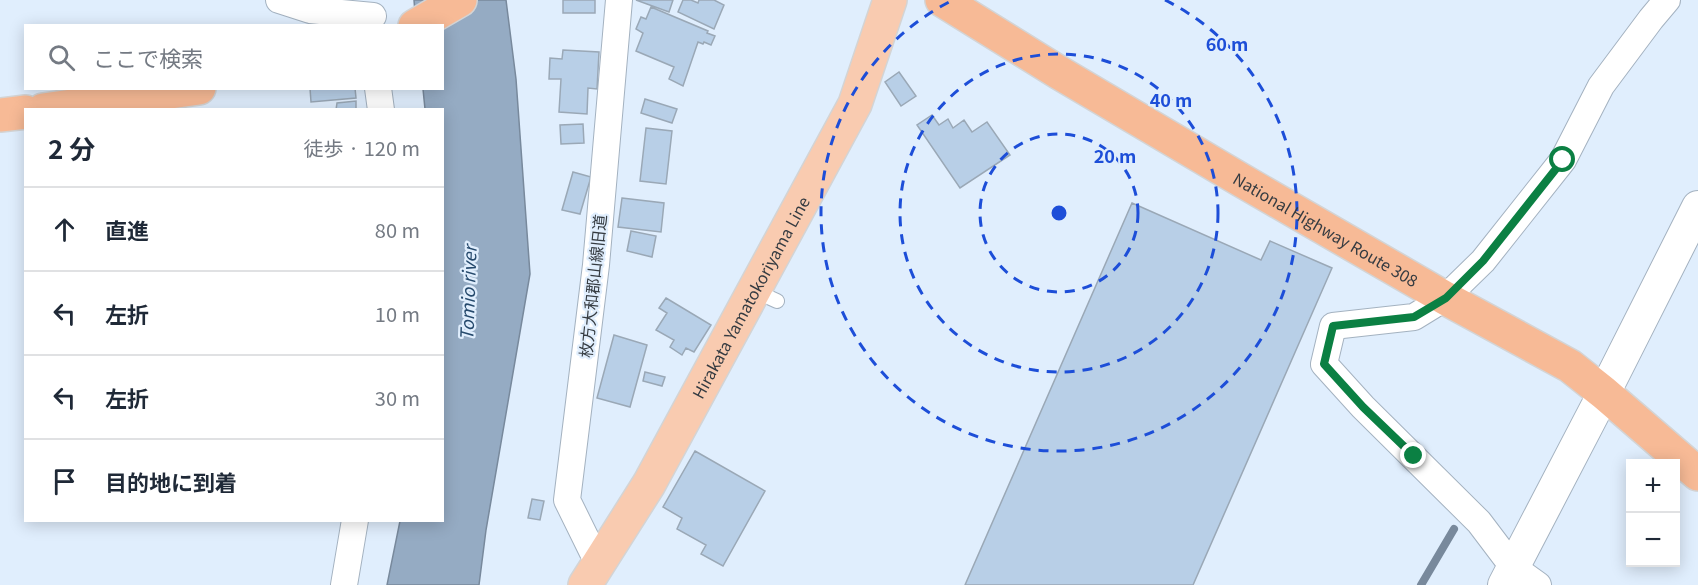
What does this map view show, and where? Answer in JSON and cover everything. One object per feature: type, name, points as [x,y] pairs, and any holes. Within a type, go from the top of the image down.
[{"type":"highway","points":[[418,24],[460,0]]},
{"type":"highway","name":"National Highway Route 308","points":[[942,0],[1124,120],[1570,366],[1698,474]]},
{"type":"highway","points":[[57,108],[185,90]]},
{"type":"highway","points":[[0,115],[24,112]]},
{"type":"main road","name":"Hirakata Yamatokoriyama Line","points":[[592,575],[766,296],[855,104],[890,0]]},
{"type":"street","points":[[279,0],[310,10],[373,14]]},
{"type":"street","name":"枚方大和郡山線旧道","points":[[592,575],[567,500],[596,265],[619,0]]},
{"type":"street","points":[[1539,585],[1508,576],[1479,522],[1363,407],[1324,364],[1333,326],[1414,317],[1446,298],[1483,261],[1563,160],[1601,86],[1667,0]]},
{"type":"street","points":[[378,90],[381,108]]},
{"type":"street","points":[[1508,576],[1698,207]]},
{"type":"street","points":[[344,585],[355,522]]},
{"type":"water","name":"Tomio river","points":[[414,0],[506,0],[516,79],[530,274],[486,530],[479,585],[387,585],[400,522],[444,522],[444,108],[425,108],[423,90],[444,90],[444,24],[416,24]]},
{"type":"building","points":[[563,0],[595,0],[595,13],[563,13]]},
{"type":"building","points":[[636,0],[673,0],[669,12]]},
{"type":"building","points":[[683,0],[698,3],[699,0],[714,0],[724,5],[714,29],[678,12]]},
{"type":"building","points":[[651,7],[715,36],[711,45],[698,42],[683,86],[669,79],[674,67],[636,51],[643,33],[636,29],[641,17],[646,19]]},
{"type":"building","points":[[563,50],[599,52],[597,89],[588,88],[587,114],[559,112],[561,79],[549,79],[550,58],[562,59]]},
{"type":"building","points":[[899,72],[916,96],[901,106],[885,82]]},
{"type":"building","points":[[310,90],[355,90],[356,98],[311,102]]},
{"type":"building","points":[[645,99],[677,109],[672,123],[641,113]]},
{"type":"building","points":[[356,101],[356,108],[336,108],[337,103]]},
{"type":"building","points":[[932,115],[939,125],[948,119],[953,128],[964,120],[972,132],[987,122],[1010,155],[960,188],[917,125]]},
{"type":"building","points":[[583,124],[584,143],[561,144],[560,125]]},
{"type":"building","points":[[646,128],[672,131],[666,184],[640,181]]},
{"type":"building","points":[[573,172],[591,177],[580,214],[562,210]]},
{"type":"building","points":[[622,198],[664,203],[661,232],[618,227]]},
{"type":"building","points":[[1132,203],[1261,260],[1270,241],[1332,268],[1193,585],[965,585]]},
{"type":"building","points":[[631,231],[656,236],[652,257],[627,251]]},
{"type":"building","points":[[666,298],[711,325],[694,352],[686,348],[682,355],[670,347],[674,340],[656,330],[667,313],[659,308]]},
{"type":"building","points":[[614,335],[647,345],[630,407],[597,398]]},
{"type":"building","points":[[645,372],[665,377],[662,386],[643,381]]},
{"type":"building","points":[[695,451],[765,491],[723,566],[701,554],[706,545],[677,529],[682,518],[663,507]]},
{"type":"building","points":[[532,499],[544,501],[540,520],[528,518]]},
{"type":"waterway","points":[[1421,585],[1454,529]]},
{"type":"route","points":[[1414,456],[1363,407],[1324,364],[1333,326],[1414,317],[1446,298],[1483,261],[1563,160]]}]
